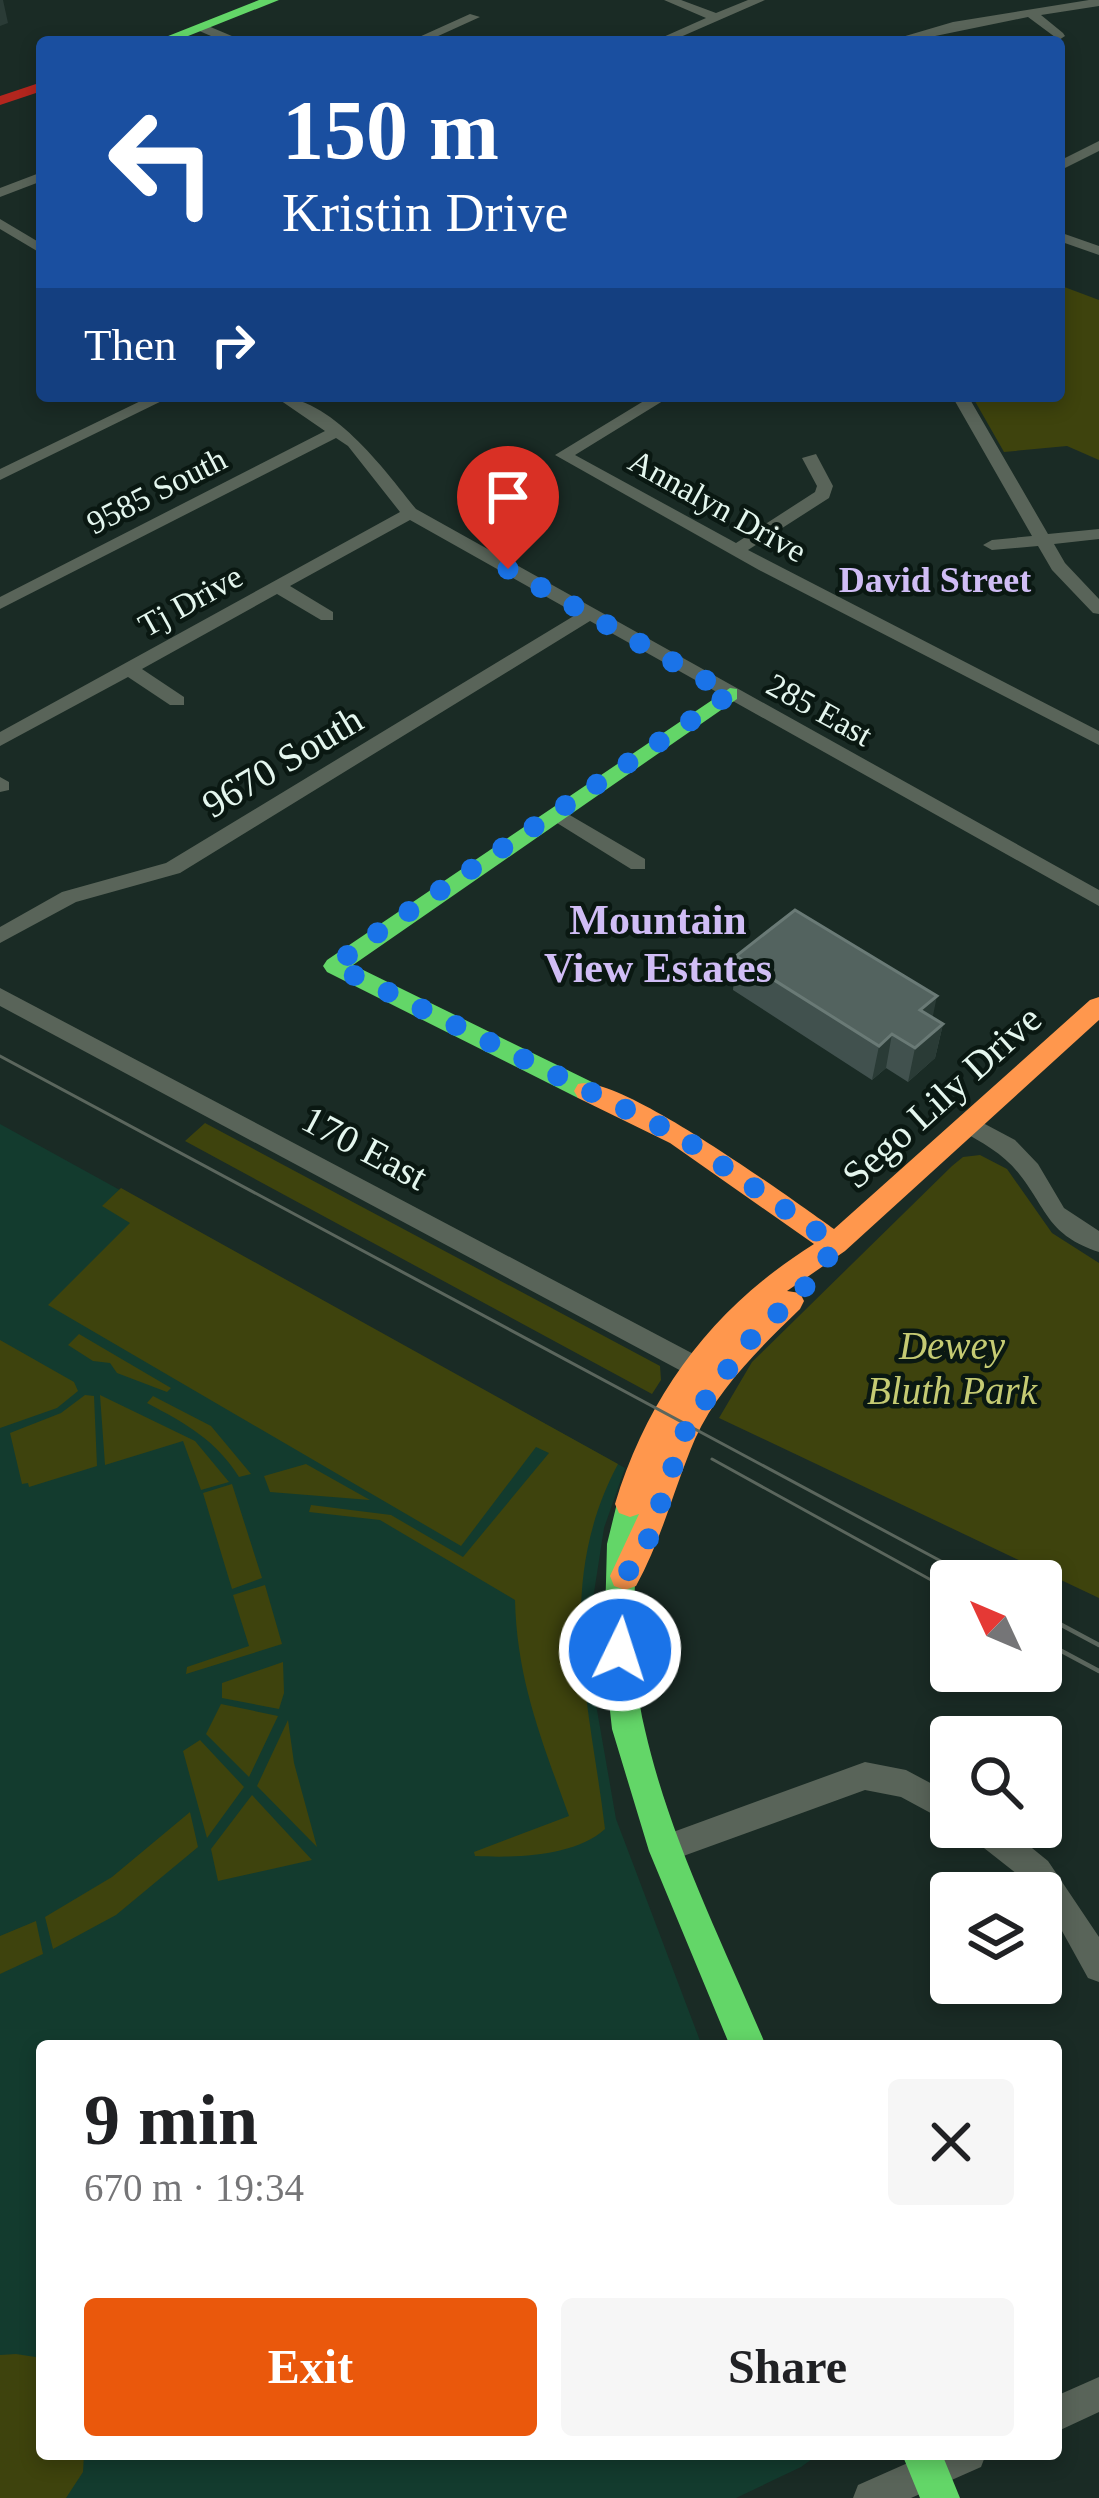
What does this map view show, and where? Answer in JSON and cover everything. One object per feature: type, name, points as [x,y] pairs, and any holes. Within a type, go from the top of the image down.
[{"type":"main road","points":[[176,36],[272,0]]},
{"type":"main road","points":[[0,101],[36,88]]},
{"type":"main road","points":[[730,694],[335,966],[680,1136],[835,1244]]},
{"type":"main road","name":"Sego Lily Drive","points":[[745,2040],[664,1849],[644,1790],[621,1689],[625,1576],[621,1543],[649,1451],[694,1366],[801,1260],[835,1244],[1099,1006]]},
{"type":"main road","name":"Sego Lily Drive","points":[[625,1576],[646,1546],[672,1462],[703,1400],[746,1344],[819,1273],[835,1244]]},
{"type":"street","points":[[670,0],[715,16]]},
{"type":"street","points":[[671,36],[758,0]]},
{"type":"street","points":[[914,36],[1099,2]]},
{"type":"street","points":[[1032,14],[1059,36]]},
{"type":"street","points":[[428,36],[474,17]]},
{"type":"street","points":[[201,27],[221,36]]},
{"type":"street","points":[[1065,164],[1096,149]]},
{"type":"street","points":[[0,193],[36,178]]},
{"type":"street","points":[[0,223],[36,246]]},
{"type":"street","points":[[1065,238],[1099,251]]},
{"type":"street","points":[[3,471],[151,402]]},
{"type":"street","name":"285 East","points":[[295,402],[339,430],[410,513],[1099,899]]},
{"type":"street","name":"Annalyn Drive","points":[[653,402],[563,455],[1099,739]]},
{"type":"street","points":[[964,402],[1058,566],[1099,610]]},
{"type":"street","name":"9585 South","points":[[0,604],[339,430]]},
{"type":"street","points":[[738,549],[823,494],[825,486],[810,458]]},
{"type":"street","name":"Tj Drive","points":[[0,740],[410,513]]},
{"type":"street","points":[[992,545],[1099,534]]},
{"type":"street","points":[[277,586],[327,616]]},
{"type":"street","name":"9670 South","points":[[0,936],[69,897],[173,868],[588,615]]},
{"type":"street","points":[[129,669],[177,701]]},
{"type":"street","points":[[556,813],[638,864]]},
{"type":"street","name":"170 East","points":[[0,996],[694,1366]]},
{"type":"street","points":[[968,1124],[1007,1146],[1030,1170],[1056,1215],[1099,1243]]},
{"type":"street","points":[[664,1849],[866,1776],[906,1784],[930,1798]]},
{"type":"street","points":[[1016,1848],[1050,1883],[1099,1967]]},
{"type":"street","points":[[1062,2411],[1099,2394]]},
{"type":"street","points":[[871,2498],[957,2460]]},
{"type":"shaded area","points":[[0,1124],[625,1468],[604,1528],[593,1599],[590,1670],[616,1819],[700,2040],[36,2040],[36,2460],[811,2460],[736,2498],[0,2498]]},
{"type":"green space","points":[[1065,287],[1099,300],[1099,460],[1067,446],[1004,452],[975,402],[1065,402]]},
{"type":"green space","points":[[205,1123],[660,1366],[661,1380],[652,1394],[185,1141]]},
{"type":"green space","name":"Dewey Bluth Park","points":[[980,1155],[1007,1169],[1052,1233],[1099,1263],[1099,1598],[1062,1580],[1062,1560],[1019,1560],[719,1418],[752,1362],[963,1157]]},
{"type":"green space","points":[[121,1188],[618,1464],[598,1510],[581,1600],[585,1690],[605,1829],[561,1850],[475,1856],[474,1852],[569,1816],[526,1684],[515,1600],[380,1520],[309,1512],[311,1505],[391,1515],[463,1557],[549,1453],[536,1447],[461,1546],[48,1305],[130,1223],[102,1206]]},
{"type":"green space","points":[[79,1334],[171,1388],[167,1392],[117,1373],[110,1363],[93,1361],[68,1345]]},
{"type":"green space","points":[[0,1340],[74,1382],[78,1391],[57,1408],[0,1428]]},
{"type":"green space","points":[[85,1395],[94,1396],[97,1466],[29,1487],[22,1484],[10,1433],[61,1413]]},
{"type":"green space","points":[[100,1395],[195,1441],[229,1482],[201,1490],[183,1441],[105,1465]]},
{"type":"green space","points":[[153,1396],[211,1426],[251,1474],[239,1477],[210,1443],[147,1403]]},
{"type":"green space","points":[[306,1464],[370,1500],[270,1492],[264,1476]]},
{"type":"green space","points":[[232,1484],[262,1578],[232,1589],[203,1493]]},
{"type":"green space","points":[[265,1585],[282,1644],[186,1674],[187,1667],[249,1646],[233,1595]]},
{"type":"green space","points":[[283,1662],[284,1693],[279,1709],[222,1698],[222,1683]]},
{"type":"green space","points":[[221,1704],[278,1716],[249,1777],[206,1734]]},
{"type":"green space","points":[[288,1720],[294,1763],[317,1847],[257,1786]]},
{"type":"green space","points":[[200,1740],[244,1787],[207,1838],[183,1751]]},
{"type":"green space","points":[[252,1795],[312,1860],[218,1881],[211,1849]]},
{"type":"green space","points":[[190,1812],[198,1847],[116,1915],[53,1949],[45,1917],[112,1877]]},
{"type":"green space","points":[[36,1921],[43,1954],[0,1974],[0,1936]]},
{"type":"green space","points":[[0,2355],[36,2357],[36,2460],[84,2460],[83,2472],[66,2498],[0,2498]]},
{"type":"building","points":[[795,910],[937,996],[920,1010],[943,1024],[915,1048],[892,1034],[879,1046],[736,956]]},
{"type":"tram line","points":[[0,1056],[939,1560]]},
{"type":"tram line","points":[[712,1459],[930,1579]]},
{"type":"tram line","points":[[1062,1625],[1099,1645]]},
{"type":"tram line","points":[[1062,1651],[1099,1671]]},
{"type":"traffic: fast","points":[[176,36],[272,0]]},
{"type":"traffic: fast","points":[[587,1091],[335,966],[730,694]]},
{"type":"traffic: fast","points":[[630,1504],[622,1544],[620,1656],[628,1729],[666,1851],[745,2040]]},
{"type":"traffic: fast","points":[[924,2460],[940,2498]]},
{"type":"traffic: slow","points":[[630,1504],[642,1463],[680,1387],[734,1321],[765,1292],[835,1244],[1099,1006]]},
{"type":"traffic: slow","points":[[587,1091],[679,1136],[835,1244]]},
{"type":"traffic: slow","points":[[625,1576],[702,1400],[790,1301]]},
{"type":"traffic: jam","points":[[0,101],[36,88]]},
{"type":"district","name":"David Street","points":[[935,579]]},
{"type":"district","name":"Mountain View Estates","points":[[658,943]]},
{"type":"route","points":[[508,569],[730,694],[335,966],[680,1136],[835,1244],[819,1273],[716,1380],[687,1426],[646,1546],[625,1576],[620,1650]]}]
